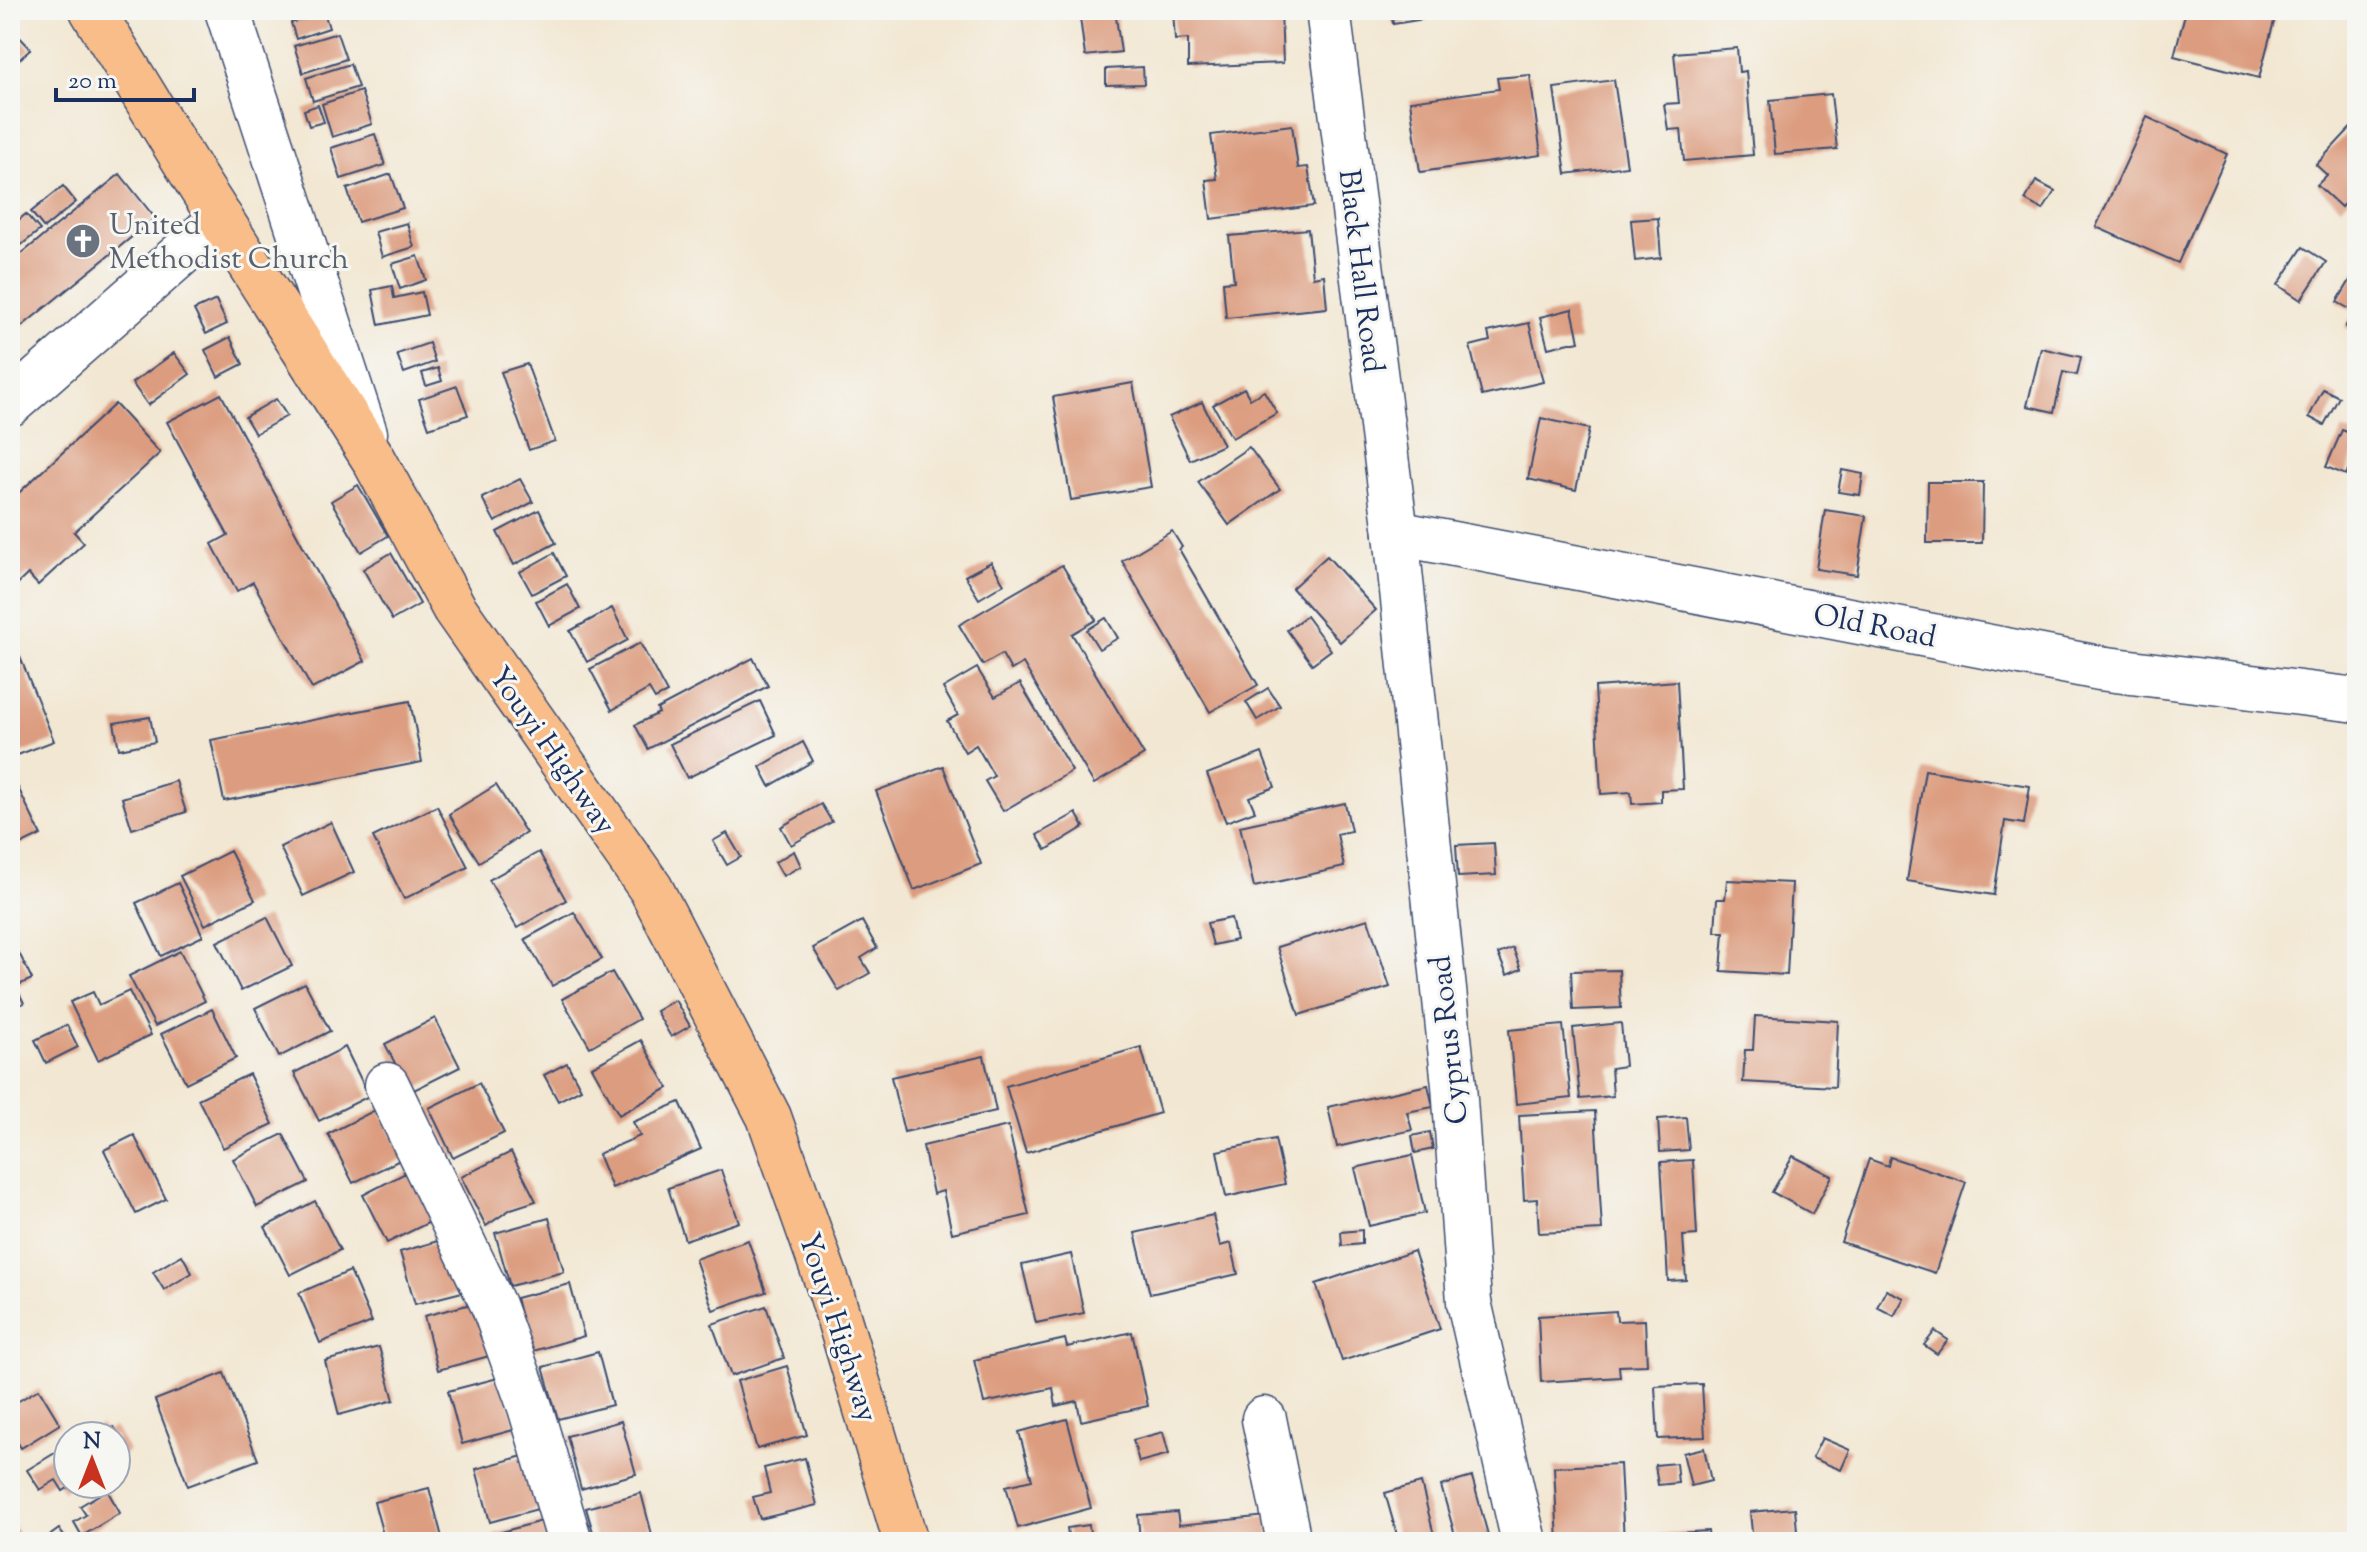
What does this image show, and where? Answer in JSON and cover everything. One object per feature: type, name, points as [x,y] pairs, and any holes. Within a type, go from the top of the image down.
[{"type":"main road","name":"Youyi Highway","points":[[92,10],[373,458],[454,608],[651,889],[769,1117],[832,1296],[906,1542]]},
{"type":"street","points":[[227,10],[373,458]]},
{"type":"street","name":"Black Hall Road","points":[[1328,10],[1396,533]]},
{"type":"street","points":[[10,404],[221,219]]},
{"type":"street","name":"Old Road","points":[[1396,533],[2099,668],[2357,700]]},
{"type":"street","name":"Cyprus Road","points":[[1396,533],[1454,1085],[1469,1302],[1524,1542]]},
{"type":"street","points":[[387,1085],[493,1305],[530,1407],[570,1542]]},
{"type":"street","points":[[1264,1419],[1289,1542]]},
{"type":"building","points":[[1079,10],[1115,10],[1121,52],[1085,56]]},
{"type":"building","points":[[1173,10],[1281,10],[1283,63],[1188,67],[1188,39],[1175,40]]},
{"type":"building","points":[[1391,10],[1467,10],[1467,12],[1393,24]]},
{"type":"building","points":[[2186,10],[2277,10],[2259,78],[2174,56]]},
{"type":"building","points":[[324,12],[329,28],[296,39],[291,23]]},
{"type":"building","points":[[10,27],[31,49],[10,68]]},
{"type":"building","points":[[337,33],[346,59],[303,73],[294,46]]},
{"type":"building","points":[[1737,48],[1739,72],[1746,71],[1753,155],[1684,161],[1681,129],[1668,130],[1664,104],[1679,103],[1674,53]]},
{"type":"building","points":[[350,64],[358,87],[313,101],[306,78]]},
{"type":"building","points":[[1143,67],[1144,84],[1106,85],[1106,69]]},
{"type":"building","points":[[1530,75],[1541,155],[1420,172],[1410,101],[1499,89],[1497,78]]},
{"type":"building","points":[[1614,80],[1627,166],[1566,174],[1554,88]]},
{"type":"building","points":[[361,91],[372,124],[332,137],[322,104]]},
{"type":"building","points":[[1831,94],[1837,149],[1775,154],[1770,100]]},
{"type":"building","points":[[318,105],[324,122],[309,126],[304,110]]},
{"type":"building","points":[[2147,117],[2227,154],[2178,263],[2096,227]]},
{"type":"building","points":[[2357,121],[2357,203],[2351,197],[2341,207],[2317,185],[2327,175],[2316,165]]},
{"type":"building","points":[[1292,125],[1298,168],[1308,167],[1314,206],[1211,219],[1206,180],[1217,179],[1211,135]]},
{"type":"building","points":[[375,134],[385,165],[341,179],[331,148]]},
{"type":"building","name":"United Methodist Church","points":[[120,174],[155,218],[10,336],[10,263]]},
{"type":"building","points":[[391,174],[403,208],[358,222],[347,189]]},
{"type":"building","points":[[2036,181],[2055,191],[2043,210],[2025,200]]},
{"type":"building","points":[[63,186],[76,202],[44,228],[31,212]]},
{"type":"building","points":[[26,214],[40,230],[10,254],[10,227]]},
{"type":"building","points":[[1658,218],[1661,258],[1635,261],[1631,220]]},
{"type":"building","points":[[407,223],[414,247],[382,257],[375,232]]},
{"type":"building","points":[[1308,229],[1313,277],[1324,275],[1327,308],[1226,318],[1223,282],[1234,281],[1229,236]]},
{"type":"building","points":[[2303,247],[2326,262],[2301,300],[2278,285]]},
{"type":"building","points":[[418,256],[426,280],[400,289],[392,264]]},
{"type":"building","points":[[2357,269],[2357,334],[2345,327],[2355,312],[2337,302]]},
{"type":"building","points":[[392,286],[394,298],[422,292],[427,315],[379,325],[372,290]]},
{"type":"building","points":[[216,300],[227,324],[206,334],[194,310]]},
{"type":"building","points":[[1572,309],[1579,341],[1548,348],[1540,317]]},
{"type":"building","points":[[1529,323],[1543,382],[1482,396],[1470,346],[1490,341],[1488,332]]},
{"type":"building","points":[[230,337],[243,364],[218,377],[205,350]]},
{"type":"building","points":[[429,343],[435,362],[404,373],[397,354]]},
{"type":"building","points":[[2041,348],[2081,357],[2077,375],[2063,372],[2054,412],[2027,406]]},
{"type":"building","points":[[174,353],[190,374],[148,405],[132,383]]},
{"type":"building","points":[[527,364],[555,441],[529,450],[501,372]]},
{"type":"building","points":[[438,368],[442,381],[426,386],[422,373]]},
{"type":"building","points":[[1133,383],[1151,487],[1071,500],[1053,397]]},
{"type":"building","points":[[457,386],[468,415],[429,428],[419,399]]},
{"type":"building","points":[[1244,388],[1250,399],[1264,391],[1277,413],[1232,438],[1213,405]]},
{"type":"building","points":[[2323,389],[2339,397],[2324,425],[2309,417]]},
{"type":"building","points":[[221,394],[365,661],[312,689],[253,582],[237,591],[212,544],[228,535],[167,422]]},
{"type":"building","points":[[276,399],[287,416],[255,434],[245,417]]},
{"type":"building","points":[[1202,402],[1223,445],[1190,460],[1169,417]]},
{"type":"building","points":[[115,404],[160,453],[74,532],[84,543],[38,585],[28,574],[10,591],[10,501]]},
{"type":"building","points":[[1541,418],[1589,429],[1576,490],[1528,479]]},
{"type":"building","points":[[2342,430],[2357,436],[2357,447],[2346,475],[2326,467]]},
{"type":"building","points":[[1249,447],[1280,489],[1229,525],[1198,482]]},
{"type":"building","points":[[1842,470],[1863,474],[1860,495],[1838,492]]},
{"type":"building","points":[[520,479],[533,502],[495,522],[482,498]]},
{"type":"building","points":[[1928,482],[1983,482],[1982,543],[1927,543]]},
{"type":"building","points":[[358,485],[388,536],[361,552],[331,501]]},
{"type":"building","points":[[539,510],[556,543],[514,565],[497,532]]},
{"type":"building","points":[[1825,510],[1866,516],[1857,575],[1816,569]]},
{"type":"building","points":[[1172,531],[1182,547],[1179,549],[1258,685],[1210,712],[1122,561]]},
{"type":"building","points":[[391,553],[420,604],[392,620],[363,569]]},
{"type":"building","points":[[554,553],[566,576],[532,594],[520,572]]},
{"type":"building","points":[[1327,556],[1376,610],[1340,642],[1292,588]]},
{"type":"building","points":[[991,562],[1004,584],[979,599],[965,576]]},
{"type":"building","points":[[1062,565],[1096,620],[1072,634],[1144,755],[1094,784],[1023,663],[1011,670],[1002,654],[983,665],[959,625]]},
{"type":"building","points":[[567,584],[580,609],[549,626],[536,601]]},
{"type":"building","points":[[612,608],[628,640],[587,662],[570,631]]},
{"type":"building","points":[[1306,616],[1331,650],[1312,664],[1287,630]]},
{"type":"building","points":[[1106,618],[1118,638],[1099,649],[1087,630]]},
{"type":"building","points":[[10,632],[54,741],[10,758]]},
{"type":"building","points":[[640,643],[667,693],[655,699],[649,689],[612,710],[590,669]]},
{"type":"building","points":[[753,658],[768,686],[648,749],[635,725],[659,713],[657,709]]},
{"type":"building","points":[[977,668],[995,697],[1020,683],[1072,771],[1003,811],[985,781],[994,776],[976,745],[965,752],[947,721],[958,715],[943,688]]},
{"type":"building","points":[[1677,681],[1683,789],[1661,790],[1661,802],[1632,804],[1631,792],[1601,794],[1595,687]]},
{"type":"building","points":[[1268,688],[1280,706],[1257,720],[1246,702]]},
{"type":"building","points":[[410,701],[422,762],[224,801],[211,740]]},
{"type":"building","points":[[760,701],[776,735],[687,778],[670,744]]},
{"type":"building","points":[[150,717],[155,742],[119,749],[114,723]]},
{"type":"building","points":[[803,742],[813,761],[770,786],[760,767]]},
{"type":"building","points":[[1262,753],[1275,787],[1249,797],[1255,811],[1226,822],[1207,774]]},
{"type":"building","points":[[943,766],[981,864],[914,890],[876,791]]},
{"type":"building","points":[[1925,770],[2030,786],[2024,824],[2005,821],[1994,895],[1907,881]]},
{"type":"building","points":[[10,771],[41,835],[10,850]]},
{"type":"building","points":[[176,781],[186,812],[132,829],[122,798]]},
{"type":"building","points":[[496,785],[526,833],[479,862],[449,814]]},
{"type":"building","points":[[1345,803],[1351,831],[1337,834],[1344,867],[1254,887],[1240,826]]},
{"type":"building","points":[[821,804],[832,822],[791,845],[781,827]]},
{"type":"building","points":[[437,806],[468,867],[404,899],[373,837]]},
{"type":"building","points":[[1076,813],[1084,827],[1046,850],[1037,835]]},
{"type":"building","points":[[331,822],[354,872],[303,896],[280,847]]},
{"type":"building","points":[[727,833],[741,857],[727,865],[713,841]]},
{"type":"building","points":[[1494,843],[1496,875],[1458,877],[1456,845]]},
{"type":"building","points":[[230,851],[255,900],[205,925],[180,876]]},
{"type":"building","points":[[794,851],[801,866],[783,876],[775,862]]},
{"type":"building","points":[[539,852],[566,900],[517,928],[489,880]]},
{"type":"building","points":[[1727,880],[1792,883],[1787,975],[1721,971],[1724,932],[1715,932],[1717,899],[1725,899]]},
{"type":"building","points":[[178,883],[203,936],[161,956],[136,903]]},
{"type":"building","points":[[574,912],[602,959],[552,986],[525,939]]},
{"type":"building","points":[[267,917],[292,966],[241,991],[217,942]]},
{"type":"building","points":[[1231,918],[1236,940],[1213,945],[1207,923]]},
{"type":"building","points":[[1368,919],[1390,987],[1299,1015],[1277,947]]},
{"type":"building","points":[[862,921],[877,948],[861,958],[870,973],[839,991],[813,948]]},
{"type":"building","points":[[1513,948],[1521,969],[1507,975],[1498,954]]},
{"type":"building","points":[[180,951],[205,1001],[155,1026],[129,976]]},
{"type":"building","points":[[19,953],[32,979],[10,989],[10,957]]},
{"type":"building","points":[[1619,970],[1621,1008],[1573,1010],[1571,971]]},
{"type":"building","points":[[612,972],[639,1019],[590,1047],[562,999]]},
{"type":"building","points":[[305,983],[330,1031],[279,1057],[255,1008]]},
{"type":"building","points":[[18,991],[24,1003],[10,1010],[10,995]]},
{"type":"building","points":[[129,991],[151,1035],[98,1060],[70,1002],[93,992],[99,1005]]},
{"type":"building","points":[[675,1000],[690,1026],[671,1037],[656,1011]]},
{"type":"building","points":[[212,1009],[236,1058],[186,1083],[161,1034]]},
{"type":"building","points":[[1755,1016],[1838,1021],[1835,1087],[1743,1082],[1745,1050],[1753,1050]]},
{"type":"building","points":[[435,1018],[460,1067],[410,1092],[385,1044]]},
{"type":"building","points":[[1621,1023],[1625,1066],[1611,1068],[1613,1096],[1580,1099],[1573,1028]]},
{"type":"building","points":[[67,1025],[78,1047],[46,1063],[35,1040]]},
{"type":"building","points":[[1563,1025],[1571,1098],[1516,1104],[1509,1030]]},
{"type":"building","points":[[641,1040],[668,1088],[619,1115],[592,1067]]},
{"type":"building","points":[[345,1047],[369,1096],[319,1121],[294,1073]]},
{"type":"building","points":[[1141,1047],[1160,1113],[1026,1153],[1006,1086]]},
{"type":"building","points":[[984,1056],[996,1111],[904,1132],[891,1077]]},
{"type":"building","points":[[567,1063],[581,1089],[558,1101],[544,1075]]},
{"type":"building","points":[[249,1074],[273,1124],[223,1148],[198,1099]]},
{"type":"building","points":[[479,1083],[504,1133],[453,1158],[429,1108]]},
{"type":"building","points":[[1428,1085],[1433,1107],[1407,1112],[1412,1130],[1337,1147],[1328,1107]]},
{"type":"building","points":[[680,1102],[701,1149],[612,1188],[598,1154],[640,1136],[633,1122]]},
{"type":"building","points":[[379,1108],[404,1158],[353,1183],[328,1134]]},
{"type":"building","points":[[1595,1111],[1602,1230],[1539,1233],[1537,1199],[1524,1200],[1519,1115]]},
{"type":"building","points":[[1686,1117],[1689,1150],[1660,1152],[1658,1119]]},
{"type":"building","points":[[1008,1126],[1029,1215],[952,1233],[943,1191],[933,1194],[923,1146]]},
{"type":"building","points":[[1430,1132],[1433,1149],[1415,1153],[1412,1136]]},
{"type":"building","points":[[283,1134],[308,1182],[257,1207],[233,1159]]},
{"type":"building","points":[[134,1135],[166,1199],[136,1214],[104,1150]]},
{"type":"building","points":[[1275,1139],[1285,1184],[1226,1197],[1217,1151]]},
{"type":"building","points":[[511,1152],[536,1201],[511,1209],[486,1226],[461,1177]]},
{"type":"building","points":[[1412,1155],[1425,1213],[1369,1226],[1355,1168]]},
{"type":"building","points":[[1793,1156],[1832,1176],[1812,1214],[1772,1192]]},
{"type":"building","points":[[1890,1157],[1966,1182],[1935,1273],[1841,1242],[1869,1159],[1888,1166]]},
{"type":"building","points":[[1693,1160],[1697,1235],[1683,1236],[1686,1280],[1668,1281],[1661,1162]]},
{"type":"building","points":[[413,1169],[438,1218],[387,1243],[363,1195]]},
{"type":"building","points":[[721,1170],[739,1222],[685,1240],[668,1188]]},
{"type":"building","points":[[315,1201],[340,1250],[290,1275],[265,1227]]},
{"type":"building","points":[[1213,1215],[1220,1246],[1231,1243],[1238,1274],[1150,1294],[1135,1233]]},
{"type":"building","points":[[549,1218],[564,1272],[510,1286],[495,1233]]},
{"type":"building","points":[[1362,1230],[1362,1244],[1342,1246],[1341,1232]]},
{"type":"building","points":[[455,1236],[470,1290],[415,1304],[400,1252]]},
{"type":"building","points":[[748,1240],[766,1292],[713,1310],[695,1259]]},
{"type":"building","points":[[1414,1251],[1440,1329],[1342,1361],[1316,1284]]},
{"type":"building","points":[[1071,1254],[1084,1313],[1036,1323],[1022,1265]]},
{"type":"building","points":[[182,1255],[192,1273],[164,1290],[153,1272]]},
{"type":"building","points":[[350,1271],[372,1322],[320,1343],[299,1293]]},
{"type":"building","points":[[570,1284],[584,1336],[530,1352],[516,1298]]},
{"type":"building","points":[[1886,1290],[1904,1298],[1894,1316],[1877,1307]]},
{"type":"building","points":[[479,1302],[493,1355],[438,1370],[424,1316]]},
{"type":"building","points":[[766,1306],[784,1358],[731,1376],[712,1324]]},
{"type":"building","points":[[1616,1311],[1617,1321],[1645,1320],[1647,1365],[1619,1366],[1620,1377],[1541,1382],[1538,1316]]},
{"type":"building","points":[[1935,1331],[1948,1340],[1937,1354],[1924,1345]]},
{"type":"building","points":[[1132,1332],[1148,1406],[1081,1421],[1077,1401],[1056,1406],[1053,1388],[984,1403],[974,1360],[1065,1339],[1067,1347]]},
{"type":"building","points":[[379,1347],[394,1400],[339,1415],[325,1361]]},
{"type":"building","points":[[598,1352],[612,1405],[558,1419],[543,1367]]},
{"type":"building","points":[[787,1366],[807,1435],[757,1449],[737,1381]]},
{"type":"building","points":[[224,1373],[258,1460],[188,1486],[155,1400]]},
{"type":"building","points":[[502,1377],[517,1429],[462,1444],[448,1391]]},
{"type":"building","points":[[1702,1384],[1705,1437],[1658,1439],[1655,1386]]},
{"type":"building","points":[[39,1389],[58,1420],[52,1420],[52,1429],[21,1448],[10,1430],[10,1406]]},
{"type":"building","points":[[1067,1419],[1091,1508],[1018,1528],[1006,1486],[1032,1480],[1019,1432]]},
{"type":"building","points":[[621,1421],[636,1474],[581,1489],[567,1436]]},
{"type":"building","points":[[1163,1432],[1169,1454],[1139,1462],[1133,1440]]},
{"type":"building","points":[[1822,1438],[1850,1450],[1841,1470],[1812,1458]]},
{"type":"building","points":[[1704,1448],[1711,1481],[1691,1486],[1683,1453]]},
{"type":"building","points":[[530,1454],[545,1507],[490,1522],[476,1469]]},
{"type":"building","points":[[52,1455],[52,1482],[40,1490],[27,1470]]},
{"type":"building","points":[[805,1458],[817,1505],[760,1519],[753,1497],[770,1493],[764,1468]]},
{"type":"building","points":[[1676,1463],[1678,1483],[1658,1485],[1655,1465]]},
{"type":"building","points":[[1620,1464],[1624,1542],[1558,1542],[1554,1467]]},
{"type":"building","points":[[1472,1477],[1490,1542],[1457,1542],[1441,1486]]},
{"type":"building","points":[[1421,1483],[1434,1535],[1399,1542],[1385,1493]]},
{"type":"building","points":[[429,1488],[443,1541],[385,1542],[374,1502]]},
{"type":"building","points":[[641,1493],[654,1542],[596,1542],[586,1508]]},
{"type":"building","points":[[90,1500],[113,1500],[120,1513],[82,1536],[74,1522],[86,1515],[80,1506]]},
{"type":"building","points":[[1795,1508],[1798,1542],[1753,1542],[1750,1512]]},
{"type":"building","points":[[1177,1512],[1179,1525],[1267,1516],[1270,1542],[1140,1542],[1138,1515]]},
{"type":"building","points":[[549,1519],[555,1542],[496,1542],[494,1534]]},
{"type":"building","points":[[10,1520],[21,1538],[15,1542],[10,1542]]},
{"type":"building","points":[[1089,1525],[1091,1542],[1069,1542],[1067,1528]]},
{"type":"building","points":[[59,1529],[68,1542],[41,1542]]},
{"type":"building","points":[[1708,1531],[1709,1542],[1659,1542],[1658,1534]]},
{"type":"building","points":[[791,1535],[793,1542],[765,1542],[765,1541]]},
{"type":"place","name":"United Methodist Church","points":[[83,241]]}]
